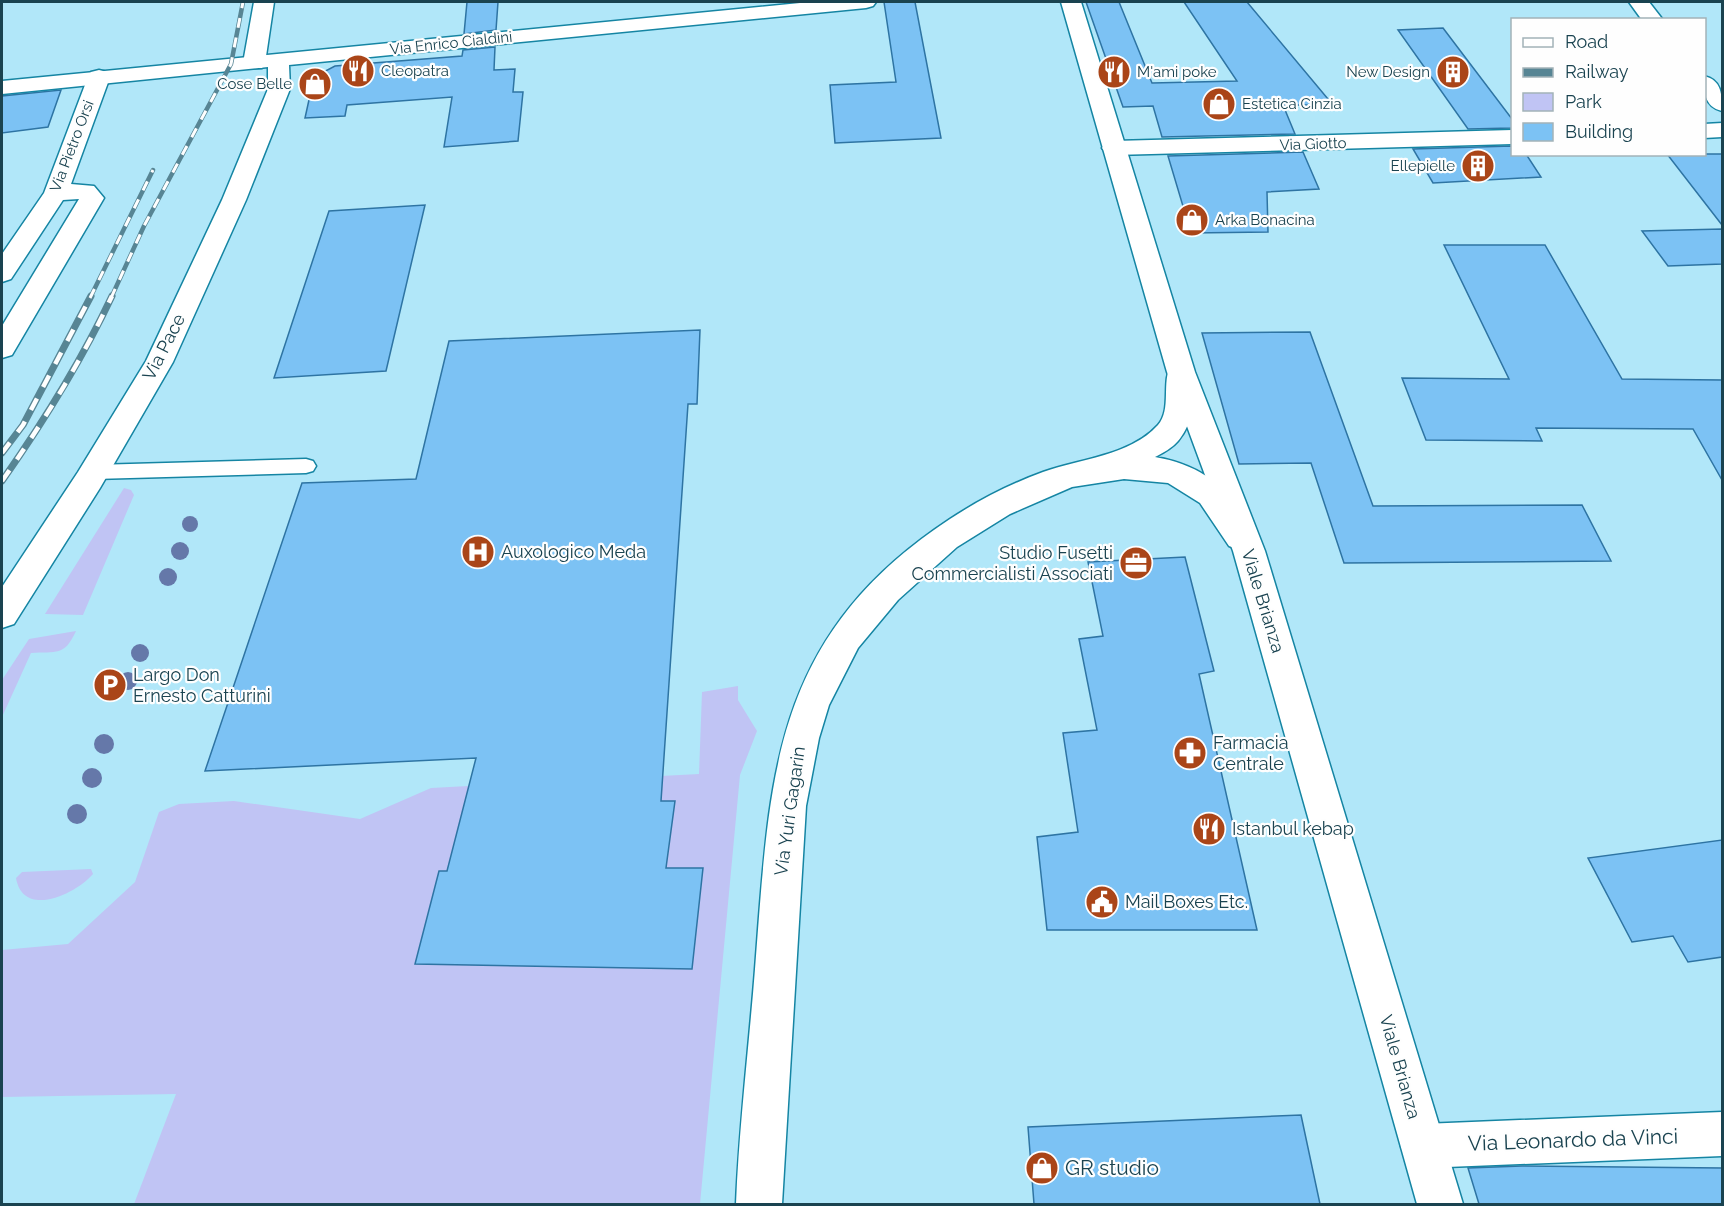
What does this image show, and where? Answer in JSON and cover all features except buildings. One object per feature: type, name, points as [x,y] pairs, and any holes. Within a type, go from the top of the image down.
[{"type":"street","name":"Via Pace","points":[[2,614],[94,472],[159,362],[234,200],[279,89],[266,61],[264,2]]},
{"type":"street","name":"Via Enrico Cialdini","points":[[2,87],[866,2]]},
{"type":"street","name":"Viale Brianza","points":[[1071,2],[1181,372],[1249,551],[1440,1204]]},
{"type":"street","points":[[1639,2],[1651,18]]},
{"type":"street","name":"Via Pietro Orsi","points":[[2,273],[56,193],[99,77]]},
{"type":"street","points":[[1706,84],[1722,104]]},
{"type":"street","points":[[1706,130],[1722,130]]},
{"type":"street","name":"Via Giotto","points":[[1114,148],[1511,137]]},
{"type":"street","points":[[2,348],[92,198],[85,192],[56,193]]},
{"type":"street","points":[[1103,469],[1154,445],[1172,430],[1181,406],[1181,372]]},
{"type":"street","name":"Via Yuri Gagarin","points":[[759,1204],[784,840],[792,773],[801,735],[825,673],[849,632],[883,593],[960,526],[1060,478],[1103,469],[1134,466],[1164,470],[1187,478],[1206,490],[1221,508],[1249,551]]},
{"type":"street","name":"Via Leonardo da Vinci","points":[[1423,1146],[1722,1134]]},
{"type":"lane","points":[[94,472],[306,466]]},
{"type":"green space","points":[[124,488],[131,490],[134,495],[83,615],[45,614]]},
{"type":"green space","points":[[76,631],[68,645],[59,651],[31,653],[2,717],[2,680],[29,639]]},
{"type":"green space","points":[[738,686],[738,700],[757,731],[740,775],[700,1204],[134,1204],[176,1094],[2,1097],[2,950],[68,944],[135,882],[159,812],[179,804],[234,801],[360,819],[431,788],[699,774],[702,692]]},
{"type":"green space","points":[[91,869],[93,874],[85,882],[51,899],[39,900],[29,897],[21,890],[16,878],[22,872]]},
{"type":"railway","points":[[111,298],[144,226],[231,64],[243,2]]},
{"type":"railway","points":[[91,296],[153,170]]},
{"type":"railway","points":[[2,453],[23,425],[91,296]]},
{"type":"railway","points":[[2,481],[61,391],[111,298]]},
{"type":"place","name":"Cleopatra","points":[[358,71]]},
{"type":"place","name":"M'ami poke","points":[[1114,72]]},
{"type":"place","name":"New Design","points":[[1453,72]]},
{"type":"place","name":"Cose Belle","points":[[315,84]]},
{"type":"place","name":"Estetica Cinzia","points":[[1219,104]]},
{"type":"place","name":"Ellepielle","points":[[1478,166]]},
{"type":"place","name":"Arka Bonacina","points":[[1192,220]]},
{"type":"place","name":"Auxologico Meda","points":[[478,552]]},
{"type":"place","name":"Studio Fusetti Commercialisti Associati","points":[[1136,563]]},
{"type":"place","name":"Largo Don Ernesto Catturini","points":[[110,685]]},
{"type":"place","name":"Farmacia Centrale","points":[[1190,753]]},
{"type":"place","name":"Istanbul kebap","points":[[1209,829]]},
{"type":"place","name":"Mail Boxes Etc.","points":[[1102,902]]},
{"type":"place","name":"GR studio","points":[[1042,1168]]}]
